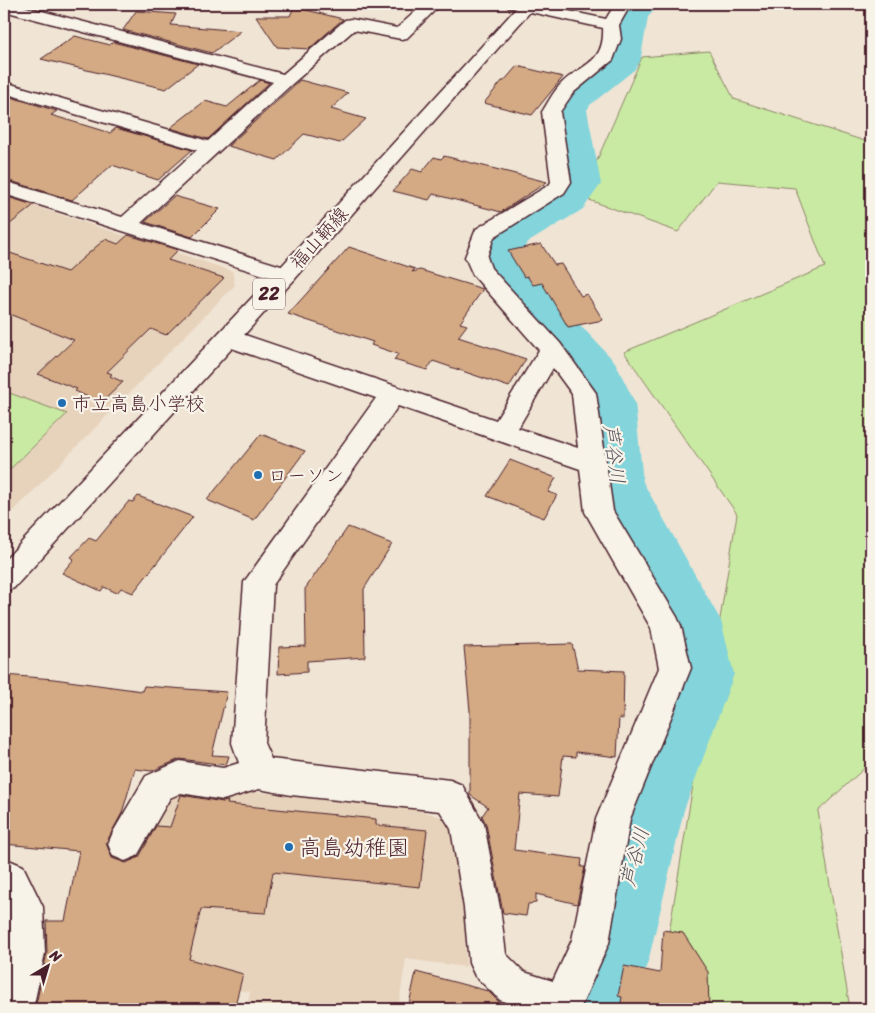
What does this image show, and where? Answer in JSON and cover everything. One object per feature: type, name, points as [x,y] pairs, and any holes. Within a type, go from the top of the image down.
[{"type":"street","points":[[125,226],[286,80],[352,24],[401,34],[433,4]]},
{"type":"street","points":[[125,844],[158,787],[180,777],[223,784],[259,773],[291,779],[450,796],[467,824],[482,908],[488,963],[513,987],[561,1006],[590,944],[613,819],[675,668],[666,626],[600,512],[584,394],[552,348],[481,270],[476,257],[484,234],[494,226],[557,190],[562,182],[551,112],[566,89],[604,60],[612,39],[617,14],[523,5]]},
{"type":"street","name":"福山鞆線","points":[[4,580],[286,275],[523,5]]},
{"type":"street","points":[[4,6],[286,80]]},
{"type":"street","points":[[4,87],[212,148]]},
{"type":"street","points":[[4,187],[286,275]]},
{"type":"street","points":[[228,338],[592,464]]},
{"type":"street","points":[[502,433],[552,348]]},
{"type":"street","points":[[259,773],[248,743],[259,582],[392,395]]},
{"type":"street","points":[[4,876],[10,879],[25,908],[26,952],[14,1009]]},
{"type":"shaded area","name":"市立高島小学校","points":[[4,196],[232,271],[235,285],[4,521]]},
{"type":"shaded area","points":[[190,786],[401,805],[445,818],[454,824],[463,854],[466,967],[406,959],[398,1009],[247,1009],[250,992],[153,976],[129,875],[131,855],[161,798]]},
{"type":"green space","points":[[709,51],[734,99],[871,143],[871,762],[818,811],[850,1009],[704,1009],[667,945],[737,514],[624,352],[825,267],[795,188],[717,181],[678,232],[581,197],[642,57]]},
{"type":"green space","points":[[4,391],[67,414],[4,475]]},
{"type":"building","points":[[294,7],[343,19],[309,49],[277,47],[256,16],[290,16]]},
{"type":"building","points":[[136,11],[176,14],[171,25],[241,31],[212,53],[123,30]]},
{"type":"building","points":[[75,36],[110,45],[113,42],[198,64],[166,89],[41,59]]},
{"type":"building","points":[[517,66],[563,77],[532,115],[484,103]]},
{"type":"building","points":[[260,80],[269,83],[208,139],[170,128],[205,101],[227,107]]},
{"type":"building","points":[[300,80],[348,93],[331,109],[366,119],[340,143],[304,134],[277,160],[228,146]]},
{"type":"building","points":[[4,95],[57,111],[51,115],[110,133],[116,128],[192,150],[158,180],[112,165],[72,200],[4,179]]},
{"type":"building","points":[[444,156],[547,182],[501,212],[433,194],[429,200],[393,191],[412,169],[422,172],[434,157],[441,159]]},
{"type":"building","points":[[4,196],[34,205],[4,229]]},
{"type":"building","points":[[174,196],[220,209],[192,237],[145,222]]},
{"type":"building","points":[[128,235],[178,250],[168,260],[224,278],[166,335],[151,329],[107,372],[112,374],[110,376],[123,382],[101,403],[75,391],[77,389],[38,374],[74,340],[4,312],[4,251],[67,272],[105,239],[118,244]]},
{"type":"building","points":[[541,244],[555,265],[561,264],[581,296],[587,294],[603,320],[568,327],[542,283],[533,285],[527,276],[524,277],[508,251]]},
{"type":"building","points":[[349,247],[415,269],[412,272],[420,270],[483,289],[460,323],[467,325],[458,337],[526,359],[509,387],[433,361],[427,370],[394,360],[398,354],[371,345],[373,342],[288,314]]},
{"type":"building","points":[[261,434],[305,451],[254,520],[207,500]]},
{"type":"building","points":[[510,460],[556,478],[548,492],[557,495],[544,518],[487,496]]},
{"type":"building","points":[[138,496],[193,517],[133,593],[121,588],[117,593],[104,587],[101,591],[62,573],[74,559],[71,557],[89,538],[96,541],[129,501],[133,502]]},
{"type":"building","points":[[348,527],[392,544],[364,589],[365,657],[307,661],[307,672],[278,674],[279,647],[306,646],[305,589]]},
{"type":"building","points":[[572,644],[578,669],[624,671],[623,719],[619,718],[617,757],[576,752],[576,757],[563,756],[558,797],[520,794],[514,850],[582,859],[581,867],[585,867],[577,904],[536,894],[536,903],[528,904],[526,916],[503,913],[486,824],[482,816],[488,807],[470,795],[470,711],[464,647]]},
{"type":"building","points":[[4,675],[54,679],[142,691],[144,686],[227,692],[212,755],[229,756],[226,765],[180,759],[152,771],[135,769],[122,813],[106,843],[112,858],[126,863],[139,857],[156,826],[170,827],[181,795],[223,802],[228,801],[227,804],[376,819],[376,825],[427,830],[420,887],[273,872],[266,913],[201,909],[189,959],[243,974],[234,1009],[35,1009],[47,953],[46,921],[65,921],[79,851],[4,844]]},
{"type":"building","points":[[663,930],[683,933],[708,972],[709,1009],[620,1009],[622,997],[618,996],[624,966],[660,973]]},
{"type":"building","points":[[416,972],[488,991],[499,1002],[518,1009],[408,1009]]},
{"type":"waterway","name":"芦谷川","points":[[591,1009],[609,958],[647,810],[701,674],[689,621],[614,483],[608,403],[596,375],[499,267],[496,253],[511,233],[567,200],[579,184],[567,110],[576,97],[621,62],[631,14],[642,4]]},
{"type":"place","name":"市立高島小学校","points":[[62,403]]},
{"type":"place","name":"ローソン","points":[[258,475]]},
{"type":"place","name":"高島幼稚園","points":[[289,847]]}]
